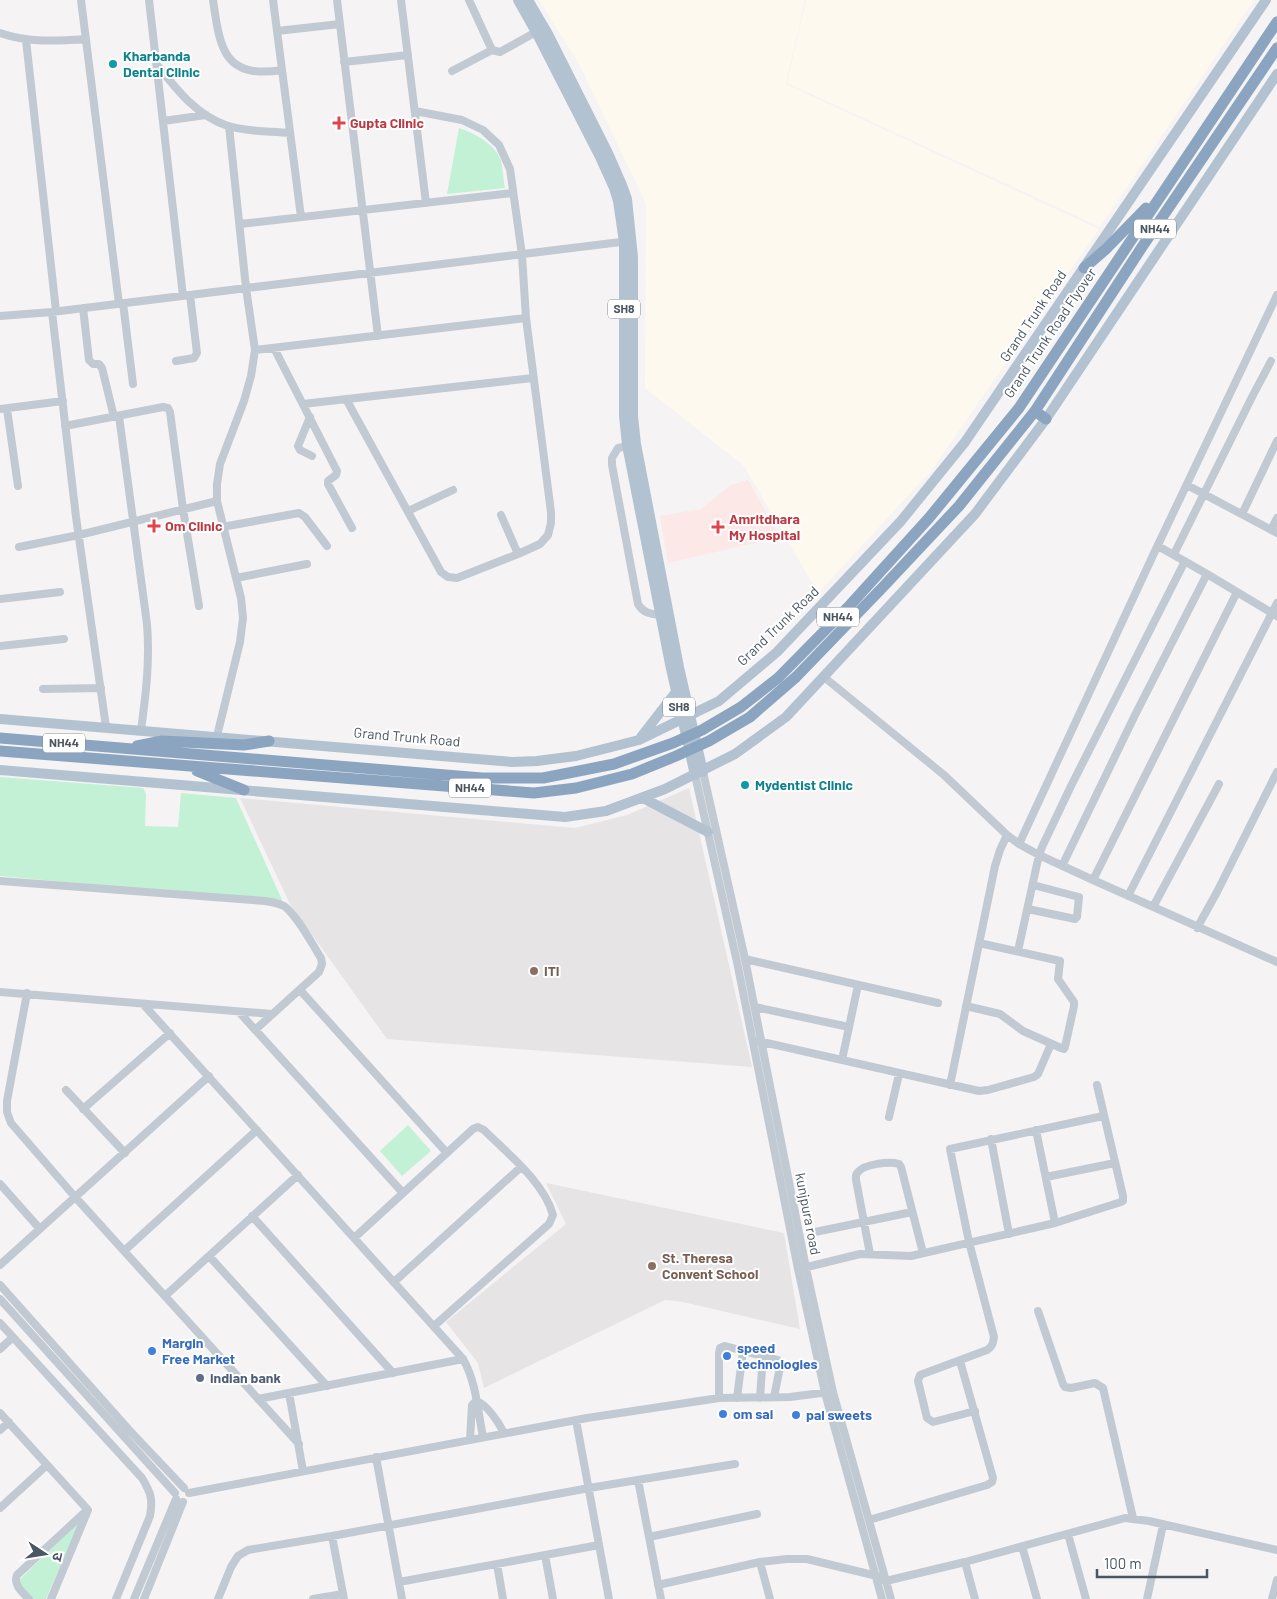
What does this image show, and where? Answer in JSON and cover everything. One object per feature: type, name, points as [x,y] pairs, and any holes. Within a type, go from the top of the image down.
[{"type":"highway","name":"NH44","points":[[1162,193],[1277,22]]},
{"type":"highway","name":"NH44","points":[[0,751],[534,793],[576,788],[632,774],[708,741],[750,717],[796,676],[959,506],[1035,411],[1142,247],[1277,48]]},
{"type":"highway","points":[[1084,268],[1106,249],[1162,193]]},
{"type":"highway","name":"Grand Trunk Road Flyover","points":[[128,749],[482,778],[543,778],[614,764],[673,744],[702,730],[741,708],[778,678],[851,604],[929,518],[1019,408],[1162,193]]},
{"type":"highway","points":[[1035,411],[1046,419]]},
{"type":"highway","name":"NH44","points":[[0,738],[128,749]]},
{"type":"highway","points":[[128,749],[162,741],[244,745],[269,740]]},
{"type":"highway","points":[[181,766],[244,790]]},
{"type":"main road","name":"SH8","points":[[518,0],[541,35],[622,185],[628,206],[634,416],[632,445],[660,616],[676,692],[686,718]]},
{"type":"main road","name":"SH8","points":[[528,0],[541,35]]},
{"type":"main road","name":"Grand Trunk Road","points":[[0,719],[269,740],[512,762],[576,756],[638,740],[719,701],[777,652],[901,521],[965,442],[1266,0]]},
{"type":"main road","points":[[0,770],[565,817],[606,812],[665,789],[735,754],[786,717],[975,514],[1046,419],[1277,74]]},
{"type":"main road","name":"SH8","points":[[632,445],[686,718],[699,773]]},
{"type":"main road","points":[[638,740],[676,692]]},
{"type":"main road","points":[[643,798],[712,831]]},
{"type":"street","points":[[81,0],[133,384]]},
{"type":"street","points":[[149,0],[186,295],[197,353],[194,358],[176,361]]},
{"type":"street","points":[[213,0],[219,39],[226,56],[243,69],[266,73],[282,70]]},
{"type":"street","points":[[273,0],[301,217]]},
{"type":"street","points":[[337,0],[378,336]]},
{"type":"street","points":[[401,0],[426,203]]},
{"type":"street","points":[[469,0],[492,50]]},
{"type":"street","points":[[277,31],[340,24]]},
{"type":"street","points":[[0,34],[26,40],[86,39]]},
{"type":"street","points":[[452,71],[492,50],[500,52],[541,35]]},
{"type":"street","points":[[26,40],[63,402],[79,535],[106,727]]},
{"type":"street","points":[[344,62],[408,55]]},
{"type":"street","points":[[157,64],[191,104],[214,120],[229,126],[252,130],[290,133]]},
{"type":"street","points":[[346,399],[441,572],[448,577],[457,578],[518,554],[540,544],[548,535],[551,512],[526,318],[522,255],[510,170],[499,145],[483,130],[462,120],[415,112]]},
{"type":"street","points":[[163,121],[206,115]]},
{"type":"street","points":[[216,736],[240,642],[243,618],[241,598],[222,527],[217,501],[217,484],[220,464],[244,401],[251,376],[255,350],[246,288],[229,126]]},
{"type":"street","points":[[240,224],[513,193]]},
{"type":"street","points":[[0,316],[54,312],[628,242]]},
{"type":"street","points":[[1019,844],[1277,295]]},
{"type":"street","points":[[82,308],[89,360],[92,364],[98,364],[102,368],[116,416],[148,624],[148,674],[141,730]]},
{"type":"street","points":[[255,350],[526,318]]},
{"type":"street","points":[[274,348],[337,471],[336,475],[328,481],[328,484],[352,528]]},
{"type":"street","points":[[1174,554],[1271,361]]},
{"type":"street","points":[[303,404],[534,378]]},
{"type":"street","points":[[18,486],[4,409],[63,402]]},
{"type":"street","points":[[66,426],[163,407],[168,408],[199,606]]},
{"type":"street","points":[[310,417],[298,446],[300,450],[312,456]]},
{"type":"street","points":[[1242,514],[1277,442]]},
{"type":"street","points":[[632,445],[618,448],[614,452],[612,465],[638,604],[647,613],[660,616]]},
{"type":"street","points":[[1187,485],[1205,493],[1274,532],[1277,518]]},
{"type":"street","points":[[408,512],[453,490]]},
{"type":"street","points":[[19,548],[217,501]]},
{"type":"street","points":[[222,527],[298,513],[305,517],[327,546]]},
{"type":"street","points":[[501,515],[518,554]]},
{"type":"street","points":[[1158,546],[1275,614]]},
{"type":"street","points":[[1018,951],[1038,855],[1185,560]]},
{"type":"street","points":[[236,578],[307,564]]},
{"type":"street","points":[[1062,866],[1207,574]]},
{"type":"street","points":[[0,599],[60,592]]},
{"type":"street","points":[[1093,880],[1237,592]]},
{"type":"street","points":[[1128,896],[1275,614],[1277,603]]},
{"type":"street","points":[[0,646],[64,639]]},
{"type":"street","points":[[824,677],[944,775],[1007,835],[1019,844],[1038,855],[1197,928],[1275,961],[1277,952]]},
{"type":"street","points":[[42,689],[101,688]]},
{"type":"street","points":[[1197,928],[1277,772]]},
{"type":"street","name":"kunjpura road","points":[[699,773],[735,933],[753,1040],[829,1392],[882,1599]]},
{"type":"street","points":[[1153,907],[1219,784]]},
{"type":"street","points":[[950,1085],[995,866],[1007,835]]},
{"type":"street","points":[[0,881],[265,901],[282,905],[290,910],[321,958],[322,964],[319,972],[255,1030]]},
{"type":"street","points":[[1028,908],[1075,919],[1077,917],[1079,897],[1033,884]]},
{"type":"street","name":"kunjpura road","points":[[735,933],[745,959],[762,1042],[802,1269]]},
{"type":"street","points":[[966,1006],[1000,1014],[1023,1031],[1064,1049],[1074,1006],[1072,999],[1058,980],[1060,961],[979,943]]},
{"type":"street","points":[[745,959],[938,1003]]},
{"type":"street","points":[[842,1060],[858,985]]},
{"type":"street","points":[[300,990],[447,1153]]},
{"type":"street","points":[[0,992],[272,1014]]},
{"type":"street","points":[[27,994],[7,1101],[7,1112],[11,1123],[76,1198],[298,1444]]},
{"type":"street","points":[[143,1004],[463,1359],[473,1381],[483,1437]]},
{"type":"street","points":[[755,1007],[849,1027]]},
{"type":"street","points":[[239,1012],[403,1193]]},
{"type":"street","points":[[83,1109],[170,1033]]},
{"type":"street","points":[[753,1040],[899,1074],[979,1090],[988,1090],[1030,1080],[1038,1074],[1051,1044]]},
{"type":"street","points":[[889,1117],[899,1074]]},
{"type":"street","points":[[0,1265],[209,1076]]},
{"type":"street","points":[[802,1269],[860,1254],[911,1256],[1055,1223],[1123,1201],[1097,1084]]},
{"type":"street","points":[[66,1090],[124,1153]]},
{"type":"street","points":[[0,1118],[7,1112]]},
{"type":"street","points":[[975,1410],[933,1422],[927,1418],[918,1377],[987,1350],[994,1342],[949,1152],[952,1148],[1103,1116]]},
{"type":"street","points":[[354,1238],[473,1129],[478,1127],[484,1130],[540,1188],[550,1204],[554,1215],[549,1224],[434,1326]]},
{"type":"street","points":[[124,1251],[258,1130]]},
{"type":"street","points":[[1036,1130],[1055,1223]]},
{"type":"street","points":[[991,1139],[1009,1234]]},
{"type":"street","points":[[870,1254],[856,1174],[865,1167],[895,1162],[901,1167],[923,1253]]},
{"type":"street","points":[[1046,1177],[1115,1163]]},
{"type":"street","points":[[394,1282],[521,1168]]},
{"type":"street","points":[[165,1296],[298,1175]]},
{"type":"street","points":[[0,1184],[40,1229]]},
{"type":"street","points":[[815,1232],[912,1212]]},
{"type":"street","points":[[252,1216],[393,1373]]},
{"type":"street","points":[[209,1256],[327,1386]]},
{"type":"street","points":[[0,1285],[169,1474],[187,1490],[188,1499],[178,1498],[0,1299]]},
{"type":"street","points":[[1038,1311],[1063,1384],[1071,1388],[1095,1383],[1103,1388],[1133,1518]]},
{"type":"street","points":[[24,1326],[31,1320]]},
{"type":"street","points":[[0,1323],[142,1478],[150,1490],[152,1502],[150,1516],[116,1599]]},
{"type":"street","points":[[0,1349],[13,1337]]},
{"type":"street","points":[[719,1398],[720,1348],[725,1346],[775,1359],[779,1363],[780,1367],[774,1397]]},
{"type":"street","points":[[737,1398],[743,1351]]},
{"type":"street","points":[[760,1398],[763,1356]]},
{"type":"street","points":[[258,1399],[463,1359]]},
{"type":"street","points":[[869,1520],[991,1484],[993,1478],[960,1361]]},
{"type":"street","points":[[144,1599],[178,1498],[178,1489],[187,1490],[303,1471],[576,1420],[719,1398],[790,1397],[829,1392]]},
{"type":"street","name":"kunjpura road","points":[[829,1392],[869,1520],[891,1599]]},
{"type":"street","points":[[289,1393],[303,1471]]},
{"type":"street","points":[[476,1401],[485,1405],[504,1433]]},
{"type":"street","points":[[470,1440],[472,1405],[476,1401]]},
{"type":"street","points":[[0,1413],[88,1510]]},
{"type":"street","points":[[576,1420],[609,1599]]},
{"type":"street","points":[[0,1430],[9,1422]]},
{"type":"street","points":[[376,1458],[402,1599]]},
{"type":"street","points":[[218,1599],[231,1567],[238,1556],[248,1550],[389,1526],[589,1488],[735,1464]]},
{"type":"street","points":[[0,1508],[47,1465]]},
{"type":"street","points":[[638,1480],[661,1599]]},
{"type":"street","points":[[134,1599],[178,1498]]},
{"type":"street","points":[[29,1599],[16,1584],[15,1579],[88,1510]]},
{"type":"street","points":[[51,1599],[88,1510]]},
{"type":"street","points":[[649,1537],[757,1514]]},
{"type":"street","points":[[658,1585],[760,1562],[788,1558],[807,1559],[877,1576],[886,1581],[965,1562],[1125,1518],[1163,1524],[1277,1550]]},
{"type":"street","points":[[1147,1599],[1163,1524]]},
{"type":"street","points":[[1068,1534],[1086,1599]]},
{"type":"street","points":[[313,1599],[343,1596],[332,1536]]},
{"type":"street","points":[[399,1582],[599,1545]]},
{"type":"street","points":[[1022,1546],[1036,1599]]},
{"type":"street","points":[[545,1555],[553,1599]]},
{"type":"street","points":[[760,1562],[770,1599]]},
{"type":"street","points":[[965,1562],[975,1599]]},
{"type":"street","points":[[497,1564],[503,1599]]},
{"type":"street","points":[[1272,1599],[1277,1580]]},
{"type":"shaded area","points":[[539,0],[805,0],[786,84],[1099,229],[931,471],[818,593],[744,466],[645,388],[646,204],[579,64]]},
{"type":"shaded area","points":[[806,0],[1254,0],[1100,227],[787,83]]},
{"type":"shaded area","name":"Amritdhara My Hospital","points":[[748,480],[780,537],[668,563],[660,516],[701,509],[731,485]]},
{"type":"shaded area","name":"ITI","points":[[689,788],[752,1067],[387,1039],[290,904],[240,798],[575,828],[627,815]]},
{"type":"shaded area","name":"St. Theresa Convent School","points":[[546,1183],[784,1233],[800,1329],[683,1302],[665,1300],[484,1388],[478,1363],[446,1322],[566,1224]]},
{"type":"green space","points":[[459,128],[478,136],[494,149],[501,161],[505,188],[447,194]]},
{"type":"green space","points":[[0,777],[143,788],[146,794],[145,826],[178,827],[181,793],[236,798],[283,902],[0,876]]},
{"type":"green space","points":[[408,1125],[431,1151],[402,1176],[380,1151]]},
{"type":"green space","points":[[80,1521],[46,1599],[33,1599],[18,1581]]},
{"type":"place","name":"Kharbanda Dental Clinic","points":[[113,64]]},
{"type":"place","name":"Gupta Clinic","points":[[339,123]]},
{"type":"place","name":"Om Clinic","points":[[154,526]]},
{"type":"place","name":"Amritdhara My Hospital","points":[[718,527]]},
{"type":"place","name":"Mydentist Clinic","points":[[745,785]]},
{"type":"place","name":"ITI","points":[[534,971]]},
{"type":"place","name":"St. Theresa Convent School","points":[[652,1266]]},
{"type":"place","name":"Margin Free Market","points":[[152,1351]]},
{"type":"place","name":"speed technologies","points":[[727,1356]]},
{"type":"place","name":"indian bank","points":[[200,1378]]},
{"type":"place","name":"om sai","points":[[723,1414]]},
{"type":"place","name":"pal sweets","points":[[796,1415]]}]
